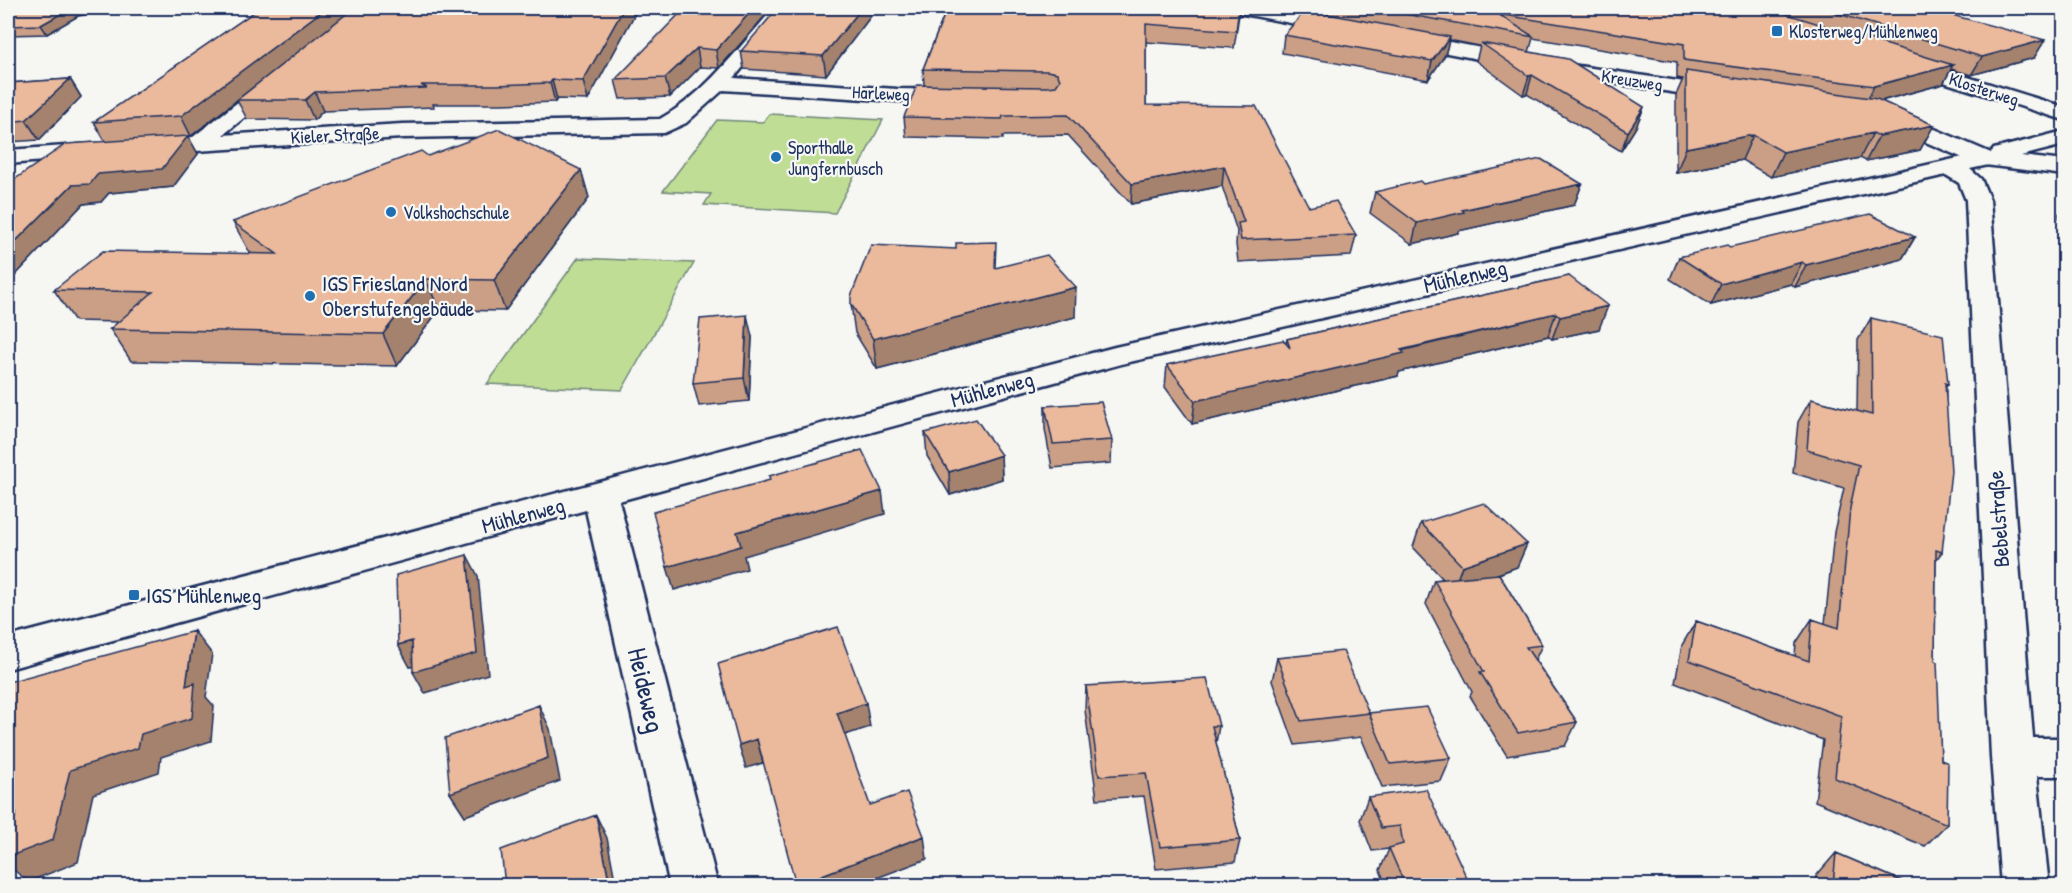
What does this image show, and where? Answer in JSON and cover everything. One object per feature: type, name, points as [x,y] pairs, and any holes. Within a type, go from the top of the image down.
[{"type":"street","points":[[716,83],[783,8]]},
{"type":"street","points":[[1238,8],[1359,30]]},
{"type":"street","name":"Kreuzweg","points":[[1382,35],[1572,71],[1746,97]]},
{"type":"street","name":"Klosterweg","points":[[1887,57],[2064,114]]},
{"type":"street","points":[[199,144],[289,72]]},
{"type":"street","name":"Harleweg","points":[[716,83],[897,94],[978,96]]},
{"type":"street","name":"Kieler Straße","points":[[8,157],[402,131],[664,126],[679,120],[716,83]]},
{"type":"street","points":[[1863,115],[1908,126],[1985,159]]},
{"type":"street","name":"Mühlenweg","points":[[8,653],[1115,356],[1985,159],[2064,138]]},
{"type":"street","name":"Mühlenweg","points":[[1985,159],[2064,168]]},
{"type":"street","name":"Bebelstraße","points":[[1949,166],[1969,179],[1978,200],[2013,757],[2025,885]]},
{"type":"street","name":"Heideweg","points":[[600,495],[694,885]]},
{"type":"street","points":[[2013,757],[2064,757]]},
{"type":"green space","name":"Sporthalle Jungfernbusch","points":[[769,114],[883,120],[835,213],[704,205],[711,194],[663,191],[717,120],[763,122]]},
{"type":"green space","points":[[578,258],[694,263],[622,390],[487,384]]},
{"type":"building","points":[[20,8],[71,8],[41,25],[8,26],[8,14]]},
{"type":"building","points":[[260,8],[326,8],[181,116],[94,122]]},
{"type":"building","points":[[354,8],[624,8],[583,81],[552,80],[550,83],[496,85],[421,85],[427,88],[315,92],[305,100],[237,100]]},
{"type":"building","points":[[685,8],[754,8],[716,50],[697,48],[665,78],[615,80]]},
{"type":"building","points":[[778,8],[862,8],[823,56],[741,51]]},
{"type":"building","points":[[947,8],[1239,8],[1236,31],[1146,24],[1146,105],[1256,106],[1309,207],[1336,201],[1356,235],[1241,240],[1238,223],[1244,222],[1224,166],[1132,184],[1068,115],[1003,116],[1002,119],[904,117],[917,85],[1047,87],[1056,86],[1060,80],[1057,73],[1047,71],[923,69]]},
{"type":"building","points":[[1371,8],[1767,8],[1953,65],[1874,86],[1684,60],[1684,44],[1498,14],[1534,37]]},
{"type":"building","points":[[1819,8],[1926,8],[2045,40],[1982,57]]},
{"type":"building","points":[[1306,10],[1450,37],[1432,61],[1284,35]]},
{"type":"building","points":[[1481,43],[1568,59],[1644,107],[1628,132],[1532,75],[1529,76]]},
{"type":"building","points":[[1686,71],[1877,99],[1934,125],[1879,136],[1873,133],[1783,152],[1753,135],[1686,148]]},
{"type":"building","points":[[70,79],[26,120],[8,122],[8,83]]},
{"type":"building","points":[[499,129],[581,170],[494,280],[426,279],[383,334],[110,329],[153,292],[54,290],[103,251],[277,254],[233,222],[421,151],[428,156]]},
{"type":"building","points":[[188,136],[162,169],[98,174],[90,184],[72,185],[8,249],[8,184],[66,144]]},
{"type":"building","points":[[1541,159],[1582,184],[1462,210],[1464,212],[1417,223],[1375,192],[1420,181],[1423,184]]},
{"type":"building","points":[[1870,214],[1915,237],[1806,265],[1802,262],[1721,284],[1679,257],[1727,245],[1730,247]]},
{"type":"building","points":[[996,242],[995,268],[1047,255],[1076,287],[873,339],[851,304],[851,296],[871,245],[956,249],[956,243]]},
{"type":"building","points":[[1569,276],[1608,306],[1560,317],[1556,313],[1401,350],[1404,353],[1195,401],[1167,365],[1283,340],[1290,348],[1287,339]]},
{"type":"building","points":[[747,315],[744,378],[693,383],[700,319]]},
{"type":"building","points":[[1871,318],[1943,335],[1948,384],[1945,383],[1951,471],[1942,552],[1936,550],[1935,661],[1937,662],[1941,760],[1948,763],[1947,824],[1835,778],[1841,716],[1689,660],[1696,621],[1809,661],[1812,619],[1839,628],[1850,508],[1859,465],[1807,450],[1811,399],[1872,415]]},
{"type":"building","points":[[1101,402],[1112,440],[1053,444],[1045,406]]},
{"type":"building","points":[[976,419],[1001,455],[949,472],[925,433]]},
{"type":"building","points":[[862,450],[882,491],[737,532],[741,546],[667,567],[653,512],[770,480],[769,476]]},
{"type":"building","points":[[1484,503],[1527,544],[1462,566],[1421,523]]},
{"type":"building","points":[[467,555],[477,653],[413,672],[412,641],[398,645],[396,575]]},
{"type":"building","points":[[1499,574],[1542,645],[1526,647],[1577,722],[1518,733],[1480,672],[1484,672],[1434,580]]},
{"type":"building","points":[[838,627],[866,703],[837,713],[870,805],[907,792],[924,836],[796,885],[757,739],[739,745],[718,664]]},
{"type":"building","points":[[194,631],[186,686],[195,683],[192,718],[141,734],[138,748],[70,770],[53,840],[8,857],[8,840],[16,813],[8,816],[8,682]]},
{"type":"building","points":[[1343,651],[1369,713],[1301,721],[1277,658]]},
{"type":"building","points":[[1207,678],[1219,726],[1212,726],[1240,840],[1160,847],[1146,773],[1099,776],[1086,686]]},
{"type":"building","points":[[539,705],[548,758],[450,793],[445,738]]},
{"type":"building","points":[[1427,707],[1451,758],[1390,764],[1369,713]]},
{"type":"building","points":[[1426,789],[1470,885],[1405,885],[1389,848],[1403,844],[1400,826],[1381,828],[1368,797]]},
{"type":"building","points":[[596,815],[610,885],[505,885],[501,850]]},
{"type":"building","points":[[1836,853],[1911,885],[1833,885]]},
{"type":"place","name":"Klosterweg/Mühlenweg","points":[[1777,31]]},
{"type":"place","name":"Sporthalle Jungfernbusch","points":[[776,157]]},
{"type":"place","name":"Volkshochschule","points":[[391,212]]},
{"type":"place","name":"IGS Friesland Nord Oberstufengebäude","points":[[310,296]]},
{"type":"place","name":"IGS Mühlenweg","points":[[134,595]]}]
